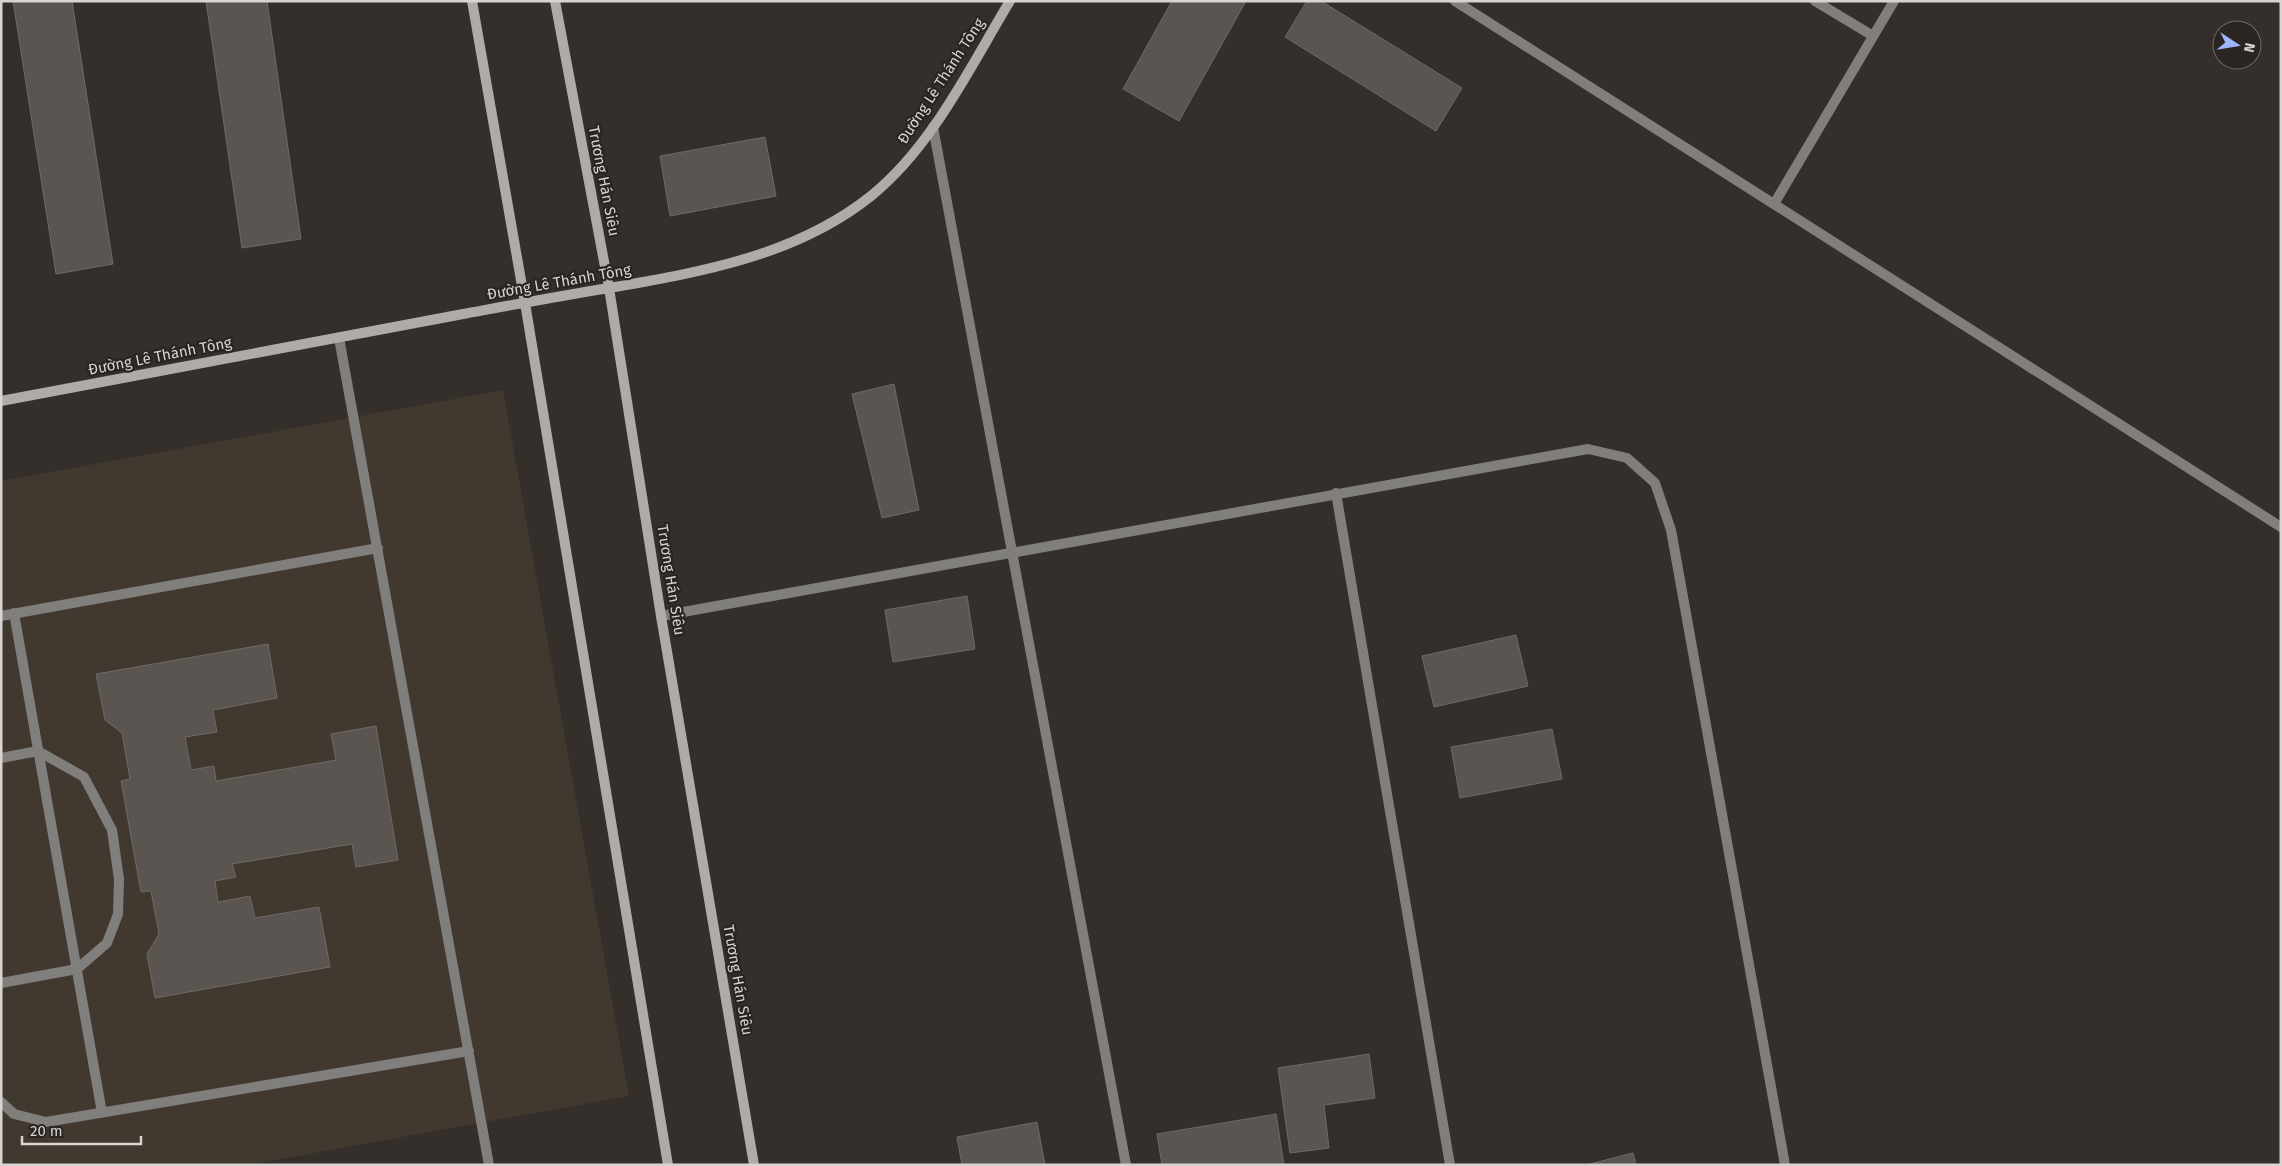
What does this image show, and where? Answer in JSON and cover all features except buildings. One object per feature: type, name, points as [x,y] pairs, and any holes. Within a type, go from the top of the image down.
[{"type":"main road","points":[[472,1],[525,303],[668,1165]]},
{"type":"main road","name":"Trương Hán Siêu","points":[[555,1],[609,288],[661,616],[754,1165]]},
{"type":"main road","name":"Đường Lê Thánh Tông","points":[[1,400],[674,277],[722,266],[803,238],[838,218],[871,195],[904,164],[933,127],[1010,1]]},
{"type":"street","points":[[1455,1],[2281,527]]},
{"type":"street","points":[[1814,1],[1873,36]]},
{"type":"street","points":[[1774,204],[1894,1]]},
{"type":"street","points":[[933,127],[1014,551],[1126,1165]]},
{"type":"street","points":[[339,338],[489,1165]]},
{"type":"street","points":[[661,616],[1588,449],[1627,458],[1655,482],[1671,530],[1785,1165]]},
{"type":"street","points":[[1336,493],[1450,1165]]},
{"type":"street","points":[[1,616],[378,548]]},
{"type":"street","points":[[14,614],[102,1113]]},
{"type":"street","points":[[1,758],[38,751],[84,776],[112,830],[119,879],[118,914],[107,943],[77,969],[1,983]]},
{"type":"street","points":[[1,1102],[14,1114],[46,1122],[469,1051]]},
{"type":"shaded area","points":[[503,390],[629,1096],[248,1165],[1,1165],[1,481]]}]
